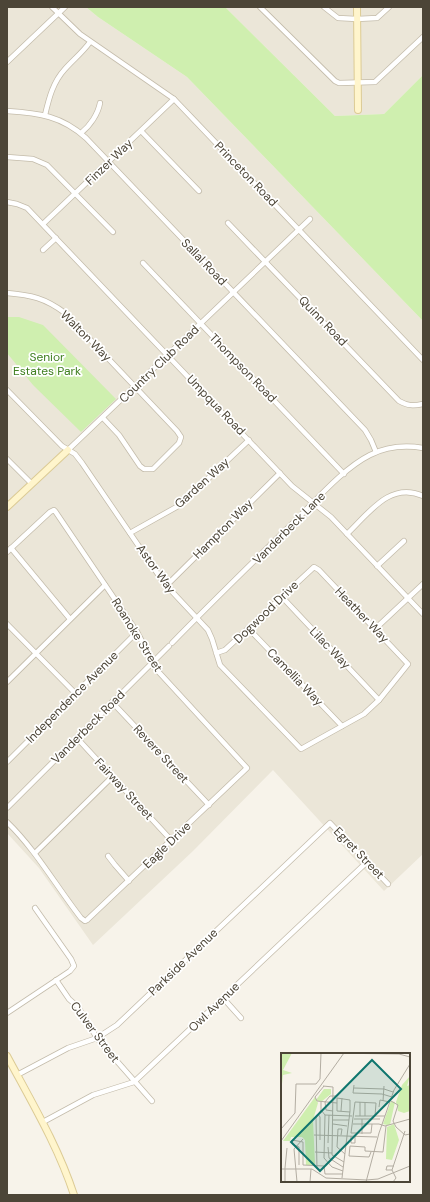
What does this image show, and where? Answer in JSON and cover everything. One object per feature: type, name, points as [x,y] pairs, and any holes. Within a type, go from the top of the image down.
[{"type":"street","name":"Princeton Road","points":[[52,7],[74,30],[174,100],[423,360]]},
{"type":"street","points":[[7,62],[65,7]]},
{"type":"street","points":[[260,7],[335,81],[339,83],[372,83],[377,81],[423,37]]},
{"type":"street","points":[[324,7],[338,18],[357,19],[377,18],[389,7]]},
{"type":"street","points":[[357,7],[358,110]]},
{"type":"street","points":[[45,115],[51,92],[59,77],[90,42]]},
{"type":"street","name":"Finzer Way","points":[[43,224],[174,100]]},
{"type":"street","points":[[81,134],[97,113],[100,103]]},
{"type":"street","name":"Sallal Road","points":[[7,111],[33,112],[45,115],[62,121],[81,134],[365,430],[376,452]]},
{"type":"street","points":[[141,131],[199,191]]},
{"type":"street","points":[[7,157],[27,158],[43,162],[52,169],[113,232]]},
{"type":"street","name":"Umpqua Road","points":[[7,202],[24,206],[43,224],[280,473],[298,491],[330,517],[423,614]]},
{"type":"street","name":"Country Club Road","points":[[7,507],[103,418],[310,219]]},
{"type":"street","name":"Quinn Road","points":[[228,223],[399,401],[406,405],[414,406],[423,404]]},
{"type":"street","points":[[43,250],[56,238]]},
{"type":"street","name":"Thompson Road","points":[[143,263],[344,474]]},
{"type":"street","name":"Walton Way","points":[[7,293],[36,296],[59,308],[179,433],[181,437],[180,441],[177,446],[153,469],[144,469],[140,466],[119,435],[103,418]]},
{"type":"street","name":"Astor Way","points":[[7,390],[62,446],[75,454],[86,467],[166,586],[208,630],[218,661],[223,668],[302,749],[342,726]]},
{"type":"street","name":"Garden Way","points":[[130,533],[180,505],[249,440]]},
{"type":"street","name":"Vanderbeck Lane","points":[[171,644],[313,503],[359,461],[376,452],[399,447],[412,446],[423,448]]},
{"type":"street","points":[[7,459],[32,484]]},
{"type":"street","name":"Hampton Way","points":[[166,586],[280,473]]},
{"type":"street","points":[[347,534],[381,501],[389,496],[403,492],[413,492],[423,496]]},
{"type":"street","name":"Roanoke Street","points":[[11,548],[54,510],[137,632],[155,668],[247,768]]},
{"type":"street","points":[[377,566],[404,541]]},
{"type":"street","points":[[7,552],[11,548],[70,619]]},
{"type":"street","name":"Dogwood Drive","points":[[216,654],[225,650],[314,567]]},
{"type":"street","name":"Heather Way","points":[[314,567],[319,570],[408,664],[379,700]]},
{"type":"street","points":[[375,629],[423,584]]},
{"type":"street","points":[[7,682],[105,585]]},
{"type":"street","name":"Lilac Way","points":[[282,597],[379,700]]},
{"type":"street","points":[[7,624],[75,693]]},
{"type":"street","name":"Camellia Way","points":[[248,628],[342,726]]},
{"type":"street","name":"Independence Avenue","points":[[7,762],[137,632]]},
{"type":"street","name":"Vanderbeck Road","points":[[7,808],[171,644]]},
{"type":"street","points":[[342,726],[364,714],[379,700]]},
{"type":"street","name":"Revere Street","points":[[112,702],[209,805]]},
{"type":"street","name":"Fairway Street","points":[[76,738],[172,841]]},
{"type":"street","name":"Eagle Drive","points":[[35,853],[79,915],[85,921],[92,917],[247,768]]},
{"type":"street","points":[[7,822],[22,836],[35,853],[112,777]]},
{"type":"street","name":"Egret Street","points":[[330,823],[388,884]]},
{"type":"street","name":"Parkside Avenue","points":[[17,1075],[68,1048],[97,1038],[117,1025],[330,823]]},
{"type":"street","points":[[108,856],[113,864],[130,881]]},
{"type":"street","name":"Owl Avenue","points":[[42,1122],[93,1095],[134,1082],[366,862]]},
{"type":"street","points":[[7,1014],[70,971],[74,966],[71,959],[35,908]]},
{"type":"street","name":"Culver Street","points":[[56,980],[69,999],[78,1007],[97,1038],[152,1101]]},
{"type":"street","points":[[223,998],[242,1018]]},
{"type":"street","points":[[7,1056],[64,1165],[74,1195]]},
{"type":"shaded area","points":[[7,7],[86,7],[98,17],[187,77],[423,321],[423,854],[384,891],[273,770],[193,851],[93,945],[39,868],[7,833]]},
{"type":"shaded area","points":[[225,7],[423,7],[423,75],[384,114],[335,116]]},
{"type":"green space","points":[[86,7],[225,7],[335,116],[384,114],[423,75],[423,321],[187,77],[98,17]]},
{"type":"green space","name":"Senior Estates Park","points":[[7,317],[19,317],[43,325],[116,399],[81,432],[33,385],[7,353]]}]
